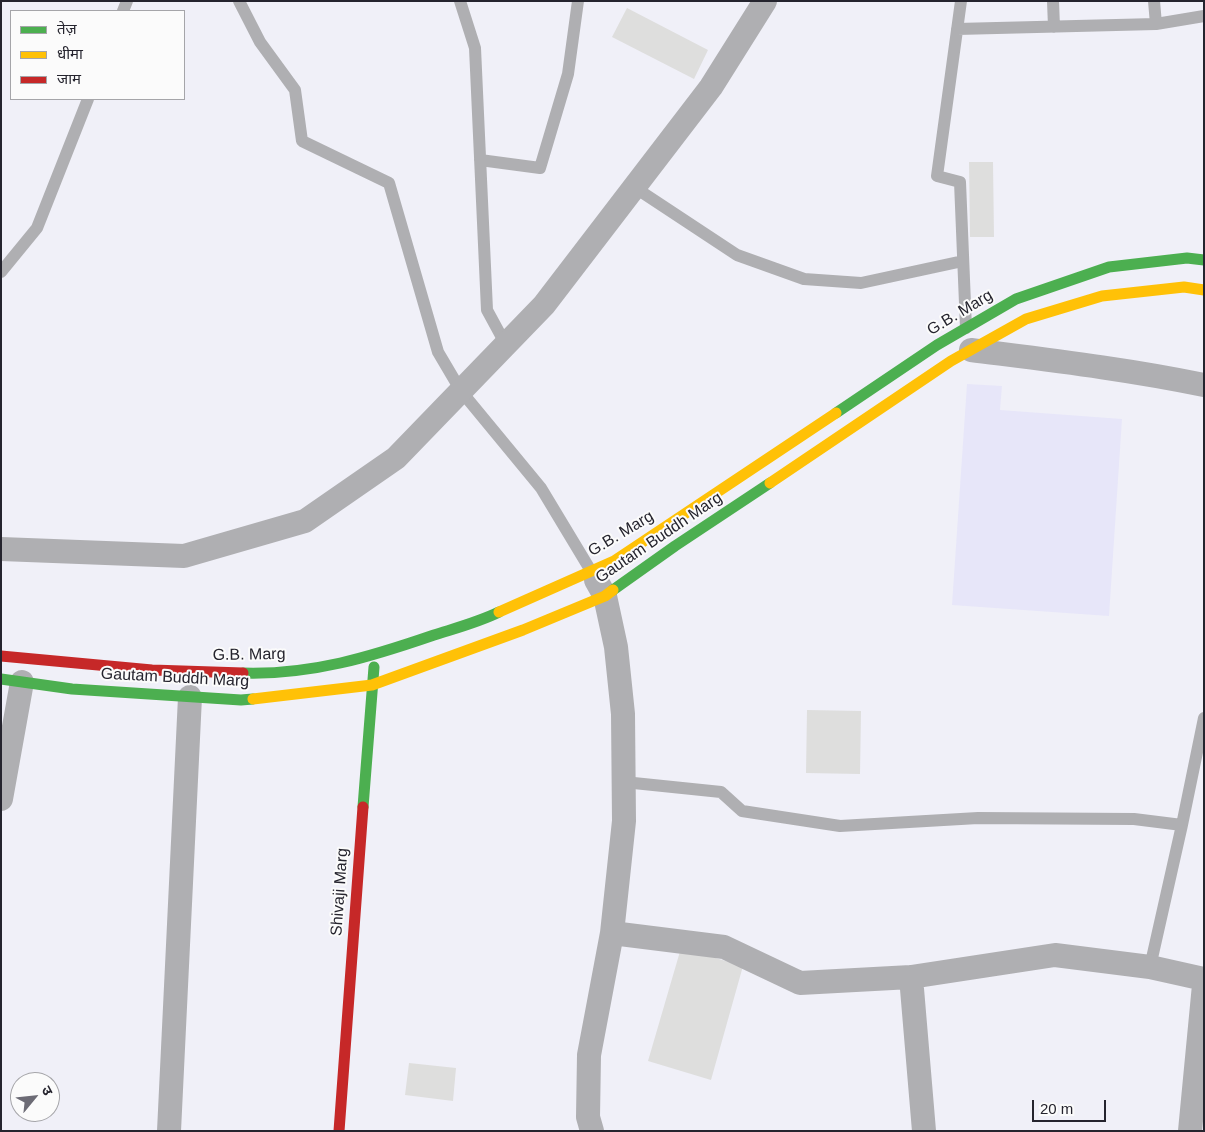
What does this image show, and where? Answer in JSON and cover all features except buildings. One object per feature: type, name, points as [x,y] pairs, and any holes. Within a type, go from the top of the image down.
[{"type":"street","points":[[1,549],[184,556],[305,521],[396,458],[544,305],[711,87],[765,1]]},
{"type":"street","name":"G.B. Marg","points":[[1,656],[152,670],[273,674],[326,667],[374,656],[496,614],[614,561],[938,345],[968,339],[1016,299],[1110,267],[1187,258],[1204,260]]},
{"type":"street","name":"Gautam Buddh Marg","points":[[11,681],[72,689],[241,700],[372,685],[523,630],[605,596],[683,541],[951,361],[968,339],[1102,296],[1184,287],[1204,290]]},
{"type":"street","points":[[968,339],[1080,363],[1151,374],[1204,386]]},
{"type":"street","points":[[591,571],[605,596],[616,647],[622,705],[624,782],[624,821],[612,933],[589,1055],[588,1117],[592,1131]]},
{"type":"street","name":"Shivaji Marg","points":[[339,1131],[374,656]]},
{"type":"street","points":[[1,799],[11,681]]},
{"type":"street","points":[[169,1131],[190,697]]},
{"type":"street","points":[[612,933],[724,947],[800,983],[911,977],[1055,955],[1150,967],[1204,979]]},
{"type":"street","points":[[911,977],[924,1131]]},
{"type":"street","points":[[1190,1131],[1199,1088],[1204,985]]},
{"type":"lane","points":[[240,1],[260,42],[295,90],[302,141],[389,182],[438,352],[461,391],[541,488],[591,571]]},
{"type":"lane","points":[[460,1],[475,48],[488,310],[506,345]]},
{"type":"lane","points":[[480,160],[540,168],[568,74],[578,1]]},
{"type":"lane","points":[[961,1],[937,176],[960,182],[968,339]]},
{"type":"lane","points":[[1053,1],[1054,27]]},
{"type":"lane","points":[[1154,1],[1156,24]]},
{"type":"lane","points":[[957,29],[1156,24],[1204,16]]},
{"type":"lane","points":[[1,272],[37,228],[88,100]]},
{"type":"lane","points":[[634,187],[737,255],[804,279],[861,283],[963,261]]},
{"type":"lane","points":[[1150,967],[1204,718]]},
{"type":"lane","points":[[624,782],[721,792],[742,812],[840,826],[978,818],[1134,818],[1182,825]]},
{"type":"shaded area","points":[[967,384],[1002,386],[1000,410],[1122,419],[1109,616],[952,605]]},
{"type":"traffic: fast","points":[[836,413],[937,345],[1016,299],[1109,267],[1187,258],[1204,260]]},
{"type":"traffic: fast","points":[[613,590],[770,483]]},
{"type":"traffic: fast","points":[[243,673],[293,671],[340,663],[410,643],[475,622],[499,612]]},
{"type":"traffic: fast","points":[[363,807],[374,667]]},
{"type":"traffic: fast","points":[[1,679],[72,689],[241,700],[253,699]]},
{"type":"traffic: slow","points":[[770,483],[951,361],[1026,319],[1102,296],[1184,287],[1204,290]]},
{"type":"traffic: slow","points":[[499,612],[614,561],[836,413]]},
{"type":"traffic: slow","points":[[253,699],[372,685],[523,630],[605,596],[613,590]]},
{"type":"traffic: jam","points":[[1,656],[152,670],[243,673]]},
{"type":"traffic: jam","points":[[339,1131],[363,807]]}]
